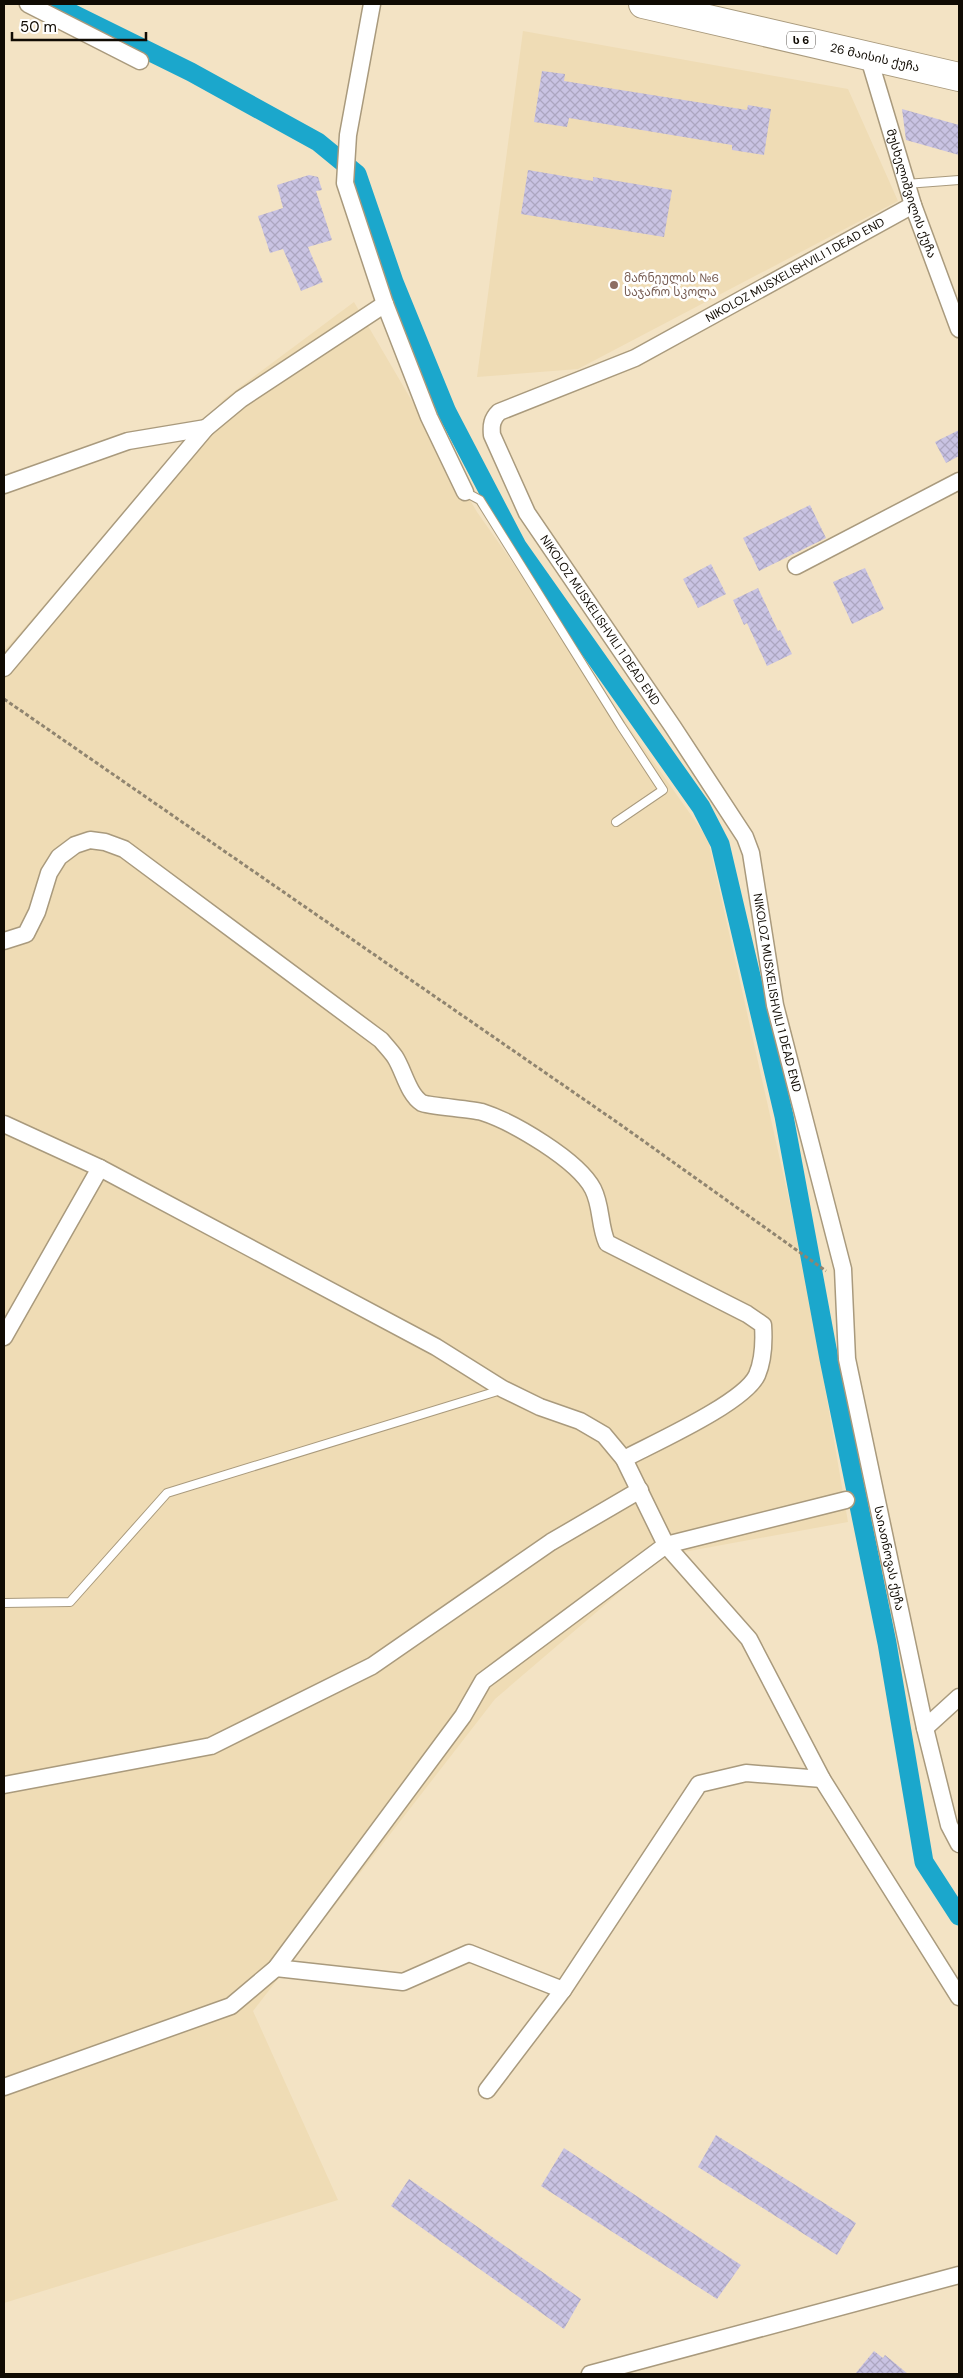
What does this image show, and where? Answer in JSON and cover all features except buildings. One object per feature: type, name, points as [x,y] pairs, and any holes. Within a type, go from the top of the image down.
[{"type":"highway","name":"26 მაისის ქუჩა","points":[[643,4],[959,77]]},
{"type":"street","points":[[28,4],[140,61]]},
{"type":"street","points":[[372,4],[348,136],[346,183],[385,304],[429,417],[465,492]]},
{"type":"street","name":"მუსხელიშვილის ქუჩა","points":[[868,55],[906,184],[959,329]]},
{"type":"street","name":"NIKOLOZ MUSXELISHVILI 1 DEAD END","points":[[835,1271],[775,1005],[751,853],[745,837],[673,727],[527,514],[492,435],[491,427],[494,418],[499,412],[635,358],[913,205]]},
{"type":"street","points":[[4,668],[206,428],[241,399],[385,304]]},
{"type":"street","points":[[4,485],[128,441],[206,428]]},
{"type":"street","points":[[796,566],[959,481]]},
{"type":"street","points":[[4,941],[26,934],[37,912],[48,873],[60,857],[75,845],[90,840],[105,842],[124,849],[381,1040],[395,1057],[415,1097],[423,1104],[483,1112],[542,1141],[574,1165],[592,1187],[599,1204],[601,1229],[607,1243],[747,1314],[763,1325],[764,1340],[756,1376],[734,1400],[624,1459]]},
{"type":"street","points":[[4,1124],[100,1168],[436,1347],[503,1389],[540,1407],[580,1421],[604,1435],[624,1459],[666,1545],[749,1639],[822,1779],[959,1998]]},
{"type":"street","points":[[4,1337],[100,1168]]},
{"type":"street","name":"საიათნოვას ქუჩა","points":[[835,1271],[847,1359],[925,1728],[949,1825],[959,1844]]},
{"type":"street","points":[[4,1785],[211,1746],[372,1666],[551,1542],[640,1490]]},
{"type":"street","points":[[4,2086],[231,2006],[276,1968],[463,1716],[483,1681],[666,1545],[846,1500]]},
{"type":"street","points":[[925,1728],[959,1697]]},
{"type":"street","points":[[487,2090],[563,1990],[698,1784],[746,1773],[822,1779]]},
{"type":"street","points":[[276,1968],[403,1982],[469,1953],[563,1990]]},
{"type":"street","points":[[590,2374],[959,2275]]},
{"type":"lane","points":[[906,184],[959,180]]},
{"type":"lane","points":[[465,492],[480,500],[663,790],[616,822]]},
{"type":"lane","points":[[4,1603],[70,1602],[167,1493],[503,1389]]},
{"type":"path","points":[[4,699],[621,1125],[768,1230],[835,1271]]},
{"type":"shaded area","name":"მარნეულის №6 საჯარო სკოლა","points":[[523,31],[848,89],[898,201],[578,369],[477,377]]},
{"type":"shaded area","points":[[354,302],[477,512],[708,839],[805,1271],[848,1522],[662,1556],[495,1699],[253,2011],[338,2200],[4,2303],[4,651],[224,399]]},
{"type":"waterway","points":[[53,4],[191,72],[318,142],[357,174],[394,282],[447,412],[517,546],[701,807],[720,844],[784,1116],[829,1359],[887,1643],[924,1862],[959,1916]]},
{"type":"place","name":"მარნეულის №6 საჯარო სკოლა","points":[[614,285]]}]
